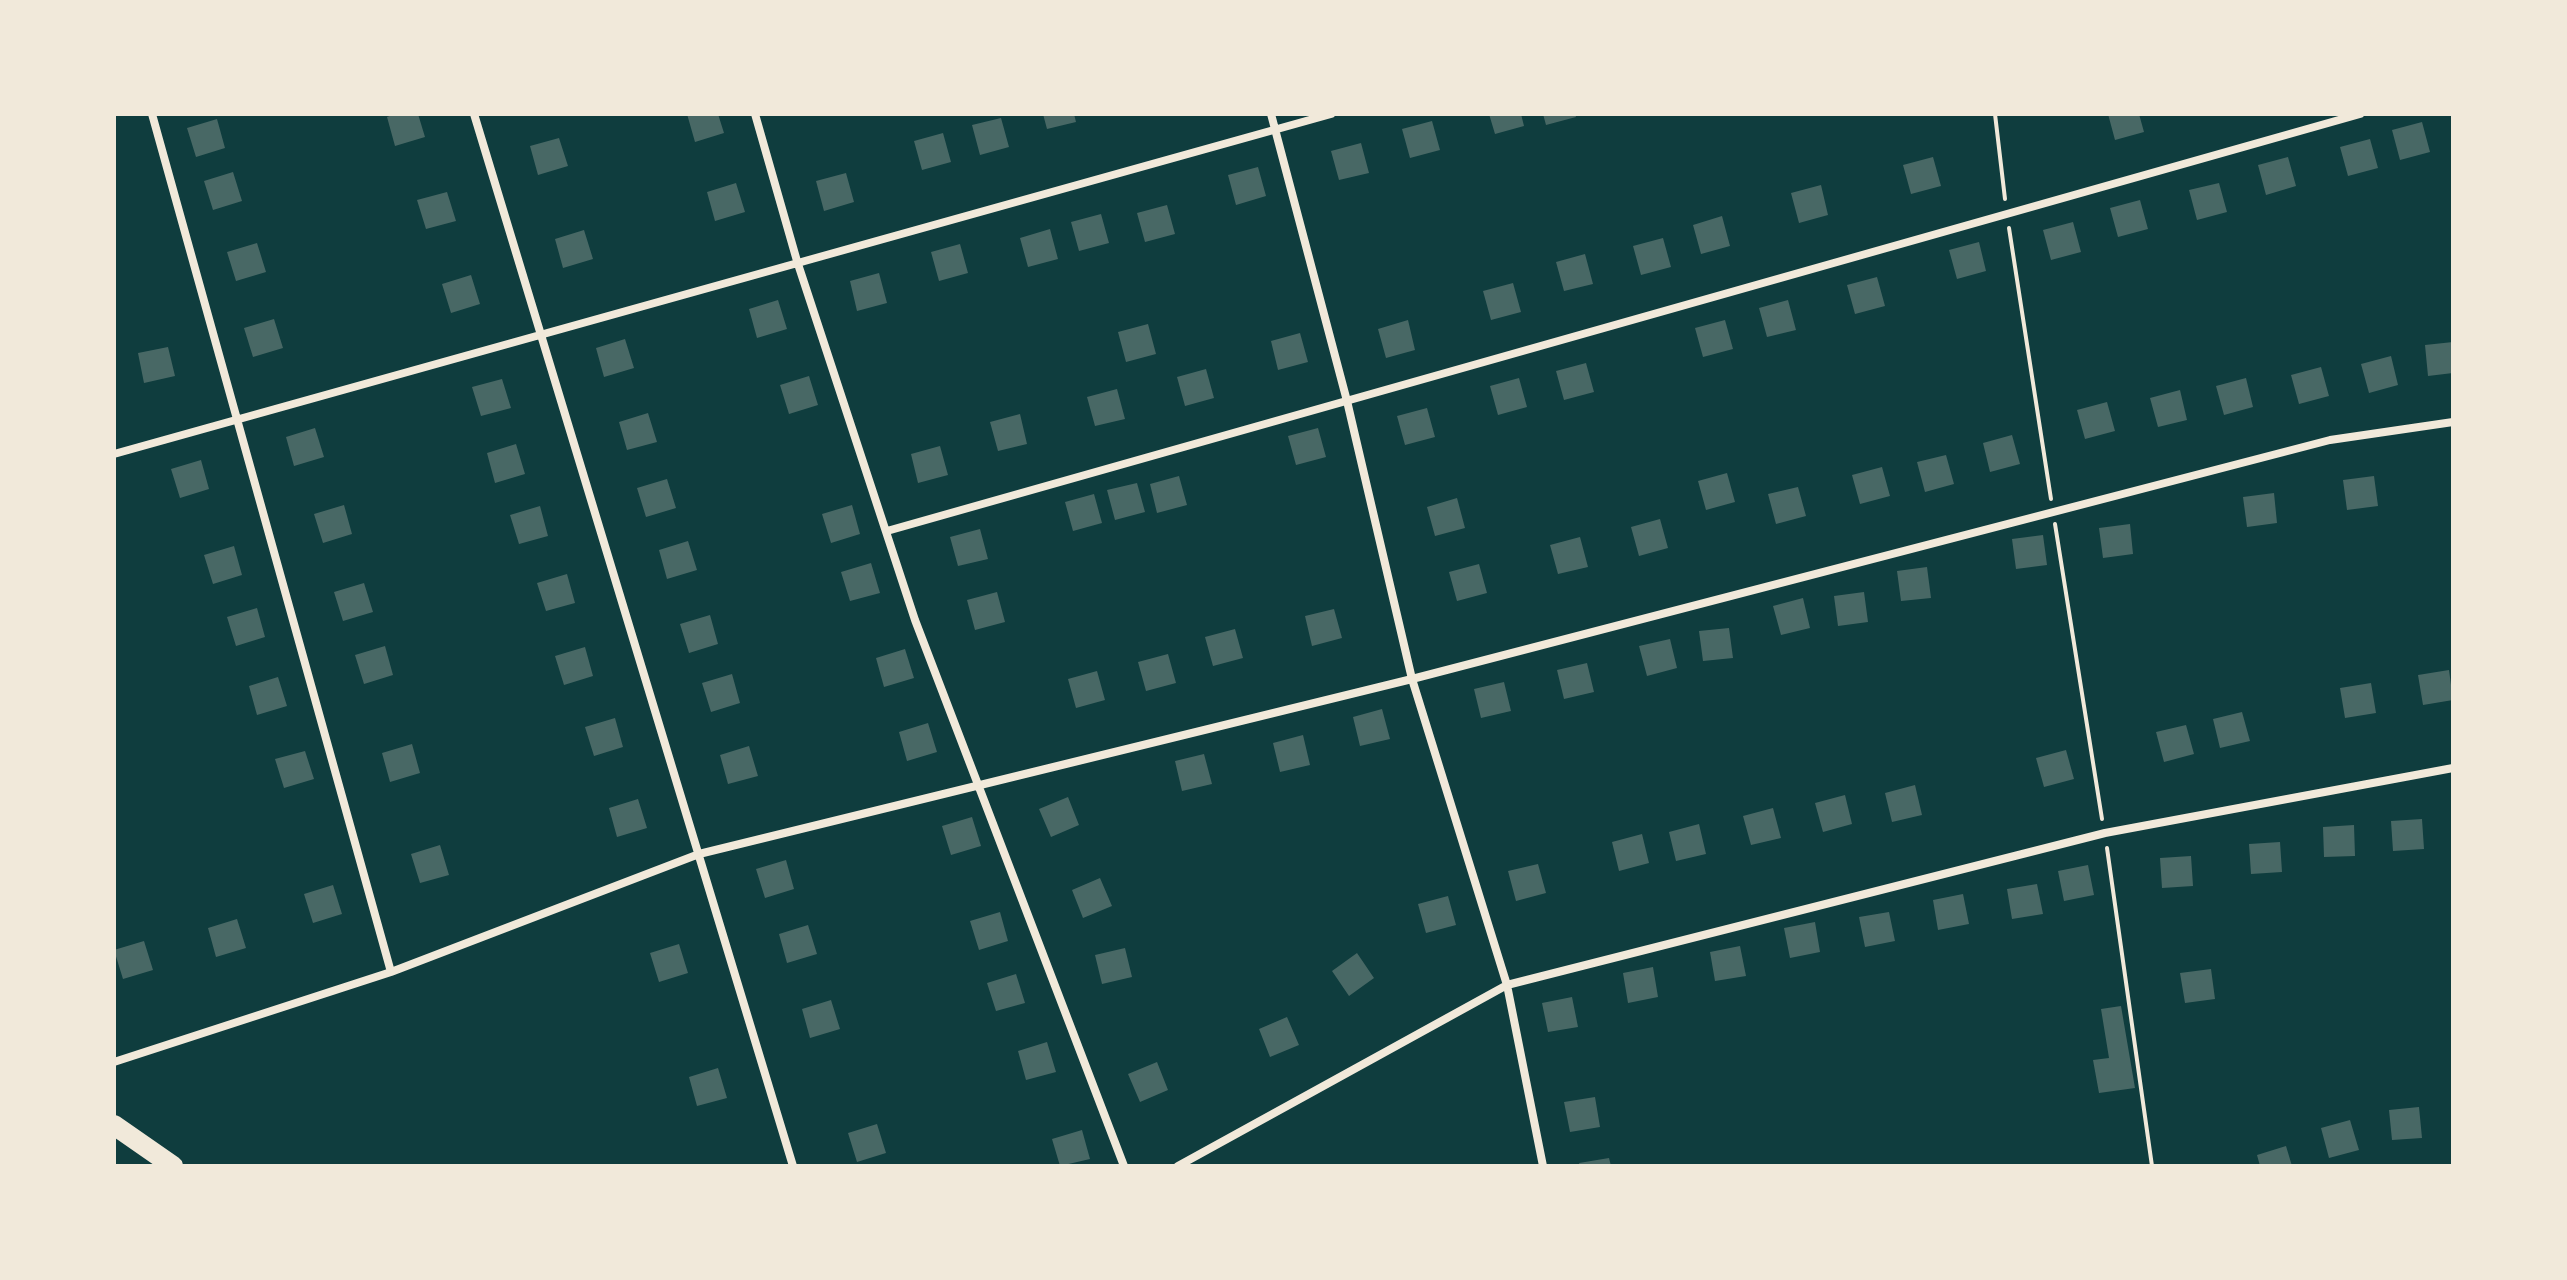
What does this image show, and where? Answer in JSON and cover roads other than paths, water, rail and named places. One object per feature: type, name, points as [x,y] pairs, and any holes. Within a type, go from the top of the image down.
[{"type":"main road","points":[[114,1125],[137,1138],[173,1166]]},
{"type":"street","points":[[152,114],[391,972]]},
{"type":"street","points":[[474,114],[793,1166]]},
{"type":"street","points":[[755,114],[797,261],[915,620],[1124,1166]]},
{"type":"street","points":[[1271,114],[1347,401],[1412,679],[1507,985],[1543,1166]]},
{"type":"street","points":[[114,454],[1331,114]]},
{"type":"street","points":[[887,531],[2360,114]]},
{"type":"street","points":[[114,1062],[391,972],[699,854],[1412,679],[2330,440],[2453,422]]},
{"type":"street","points":[[1178,1166],[1507,985],[2105,833],[2453,768]]}]
